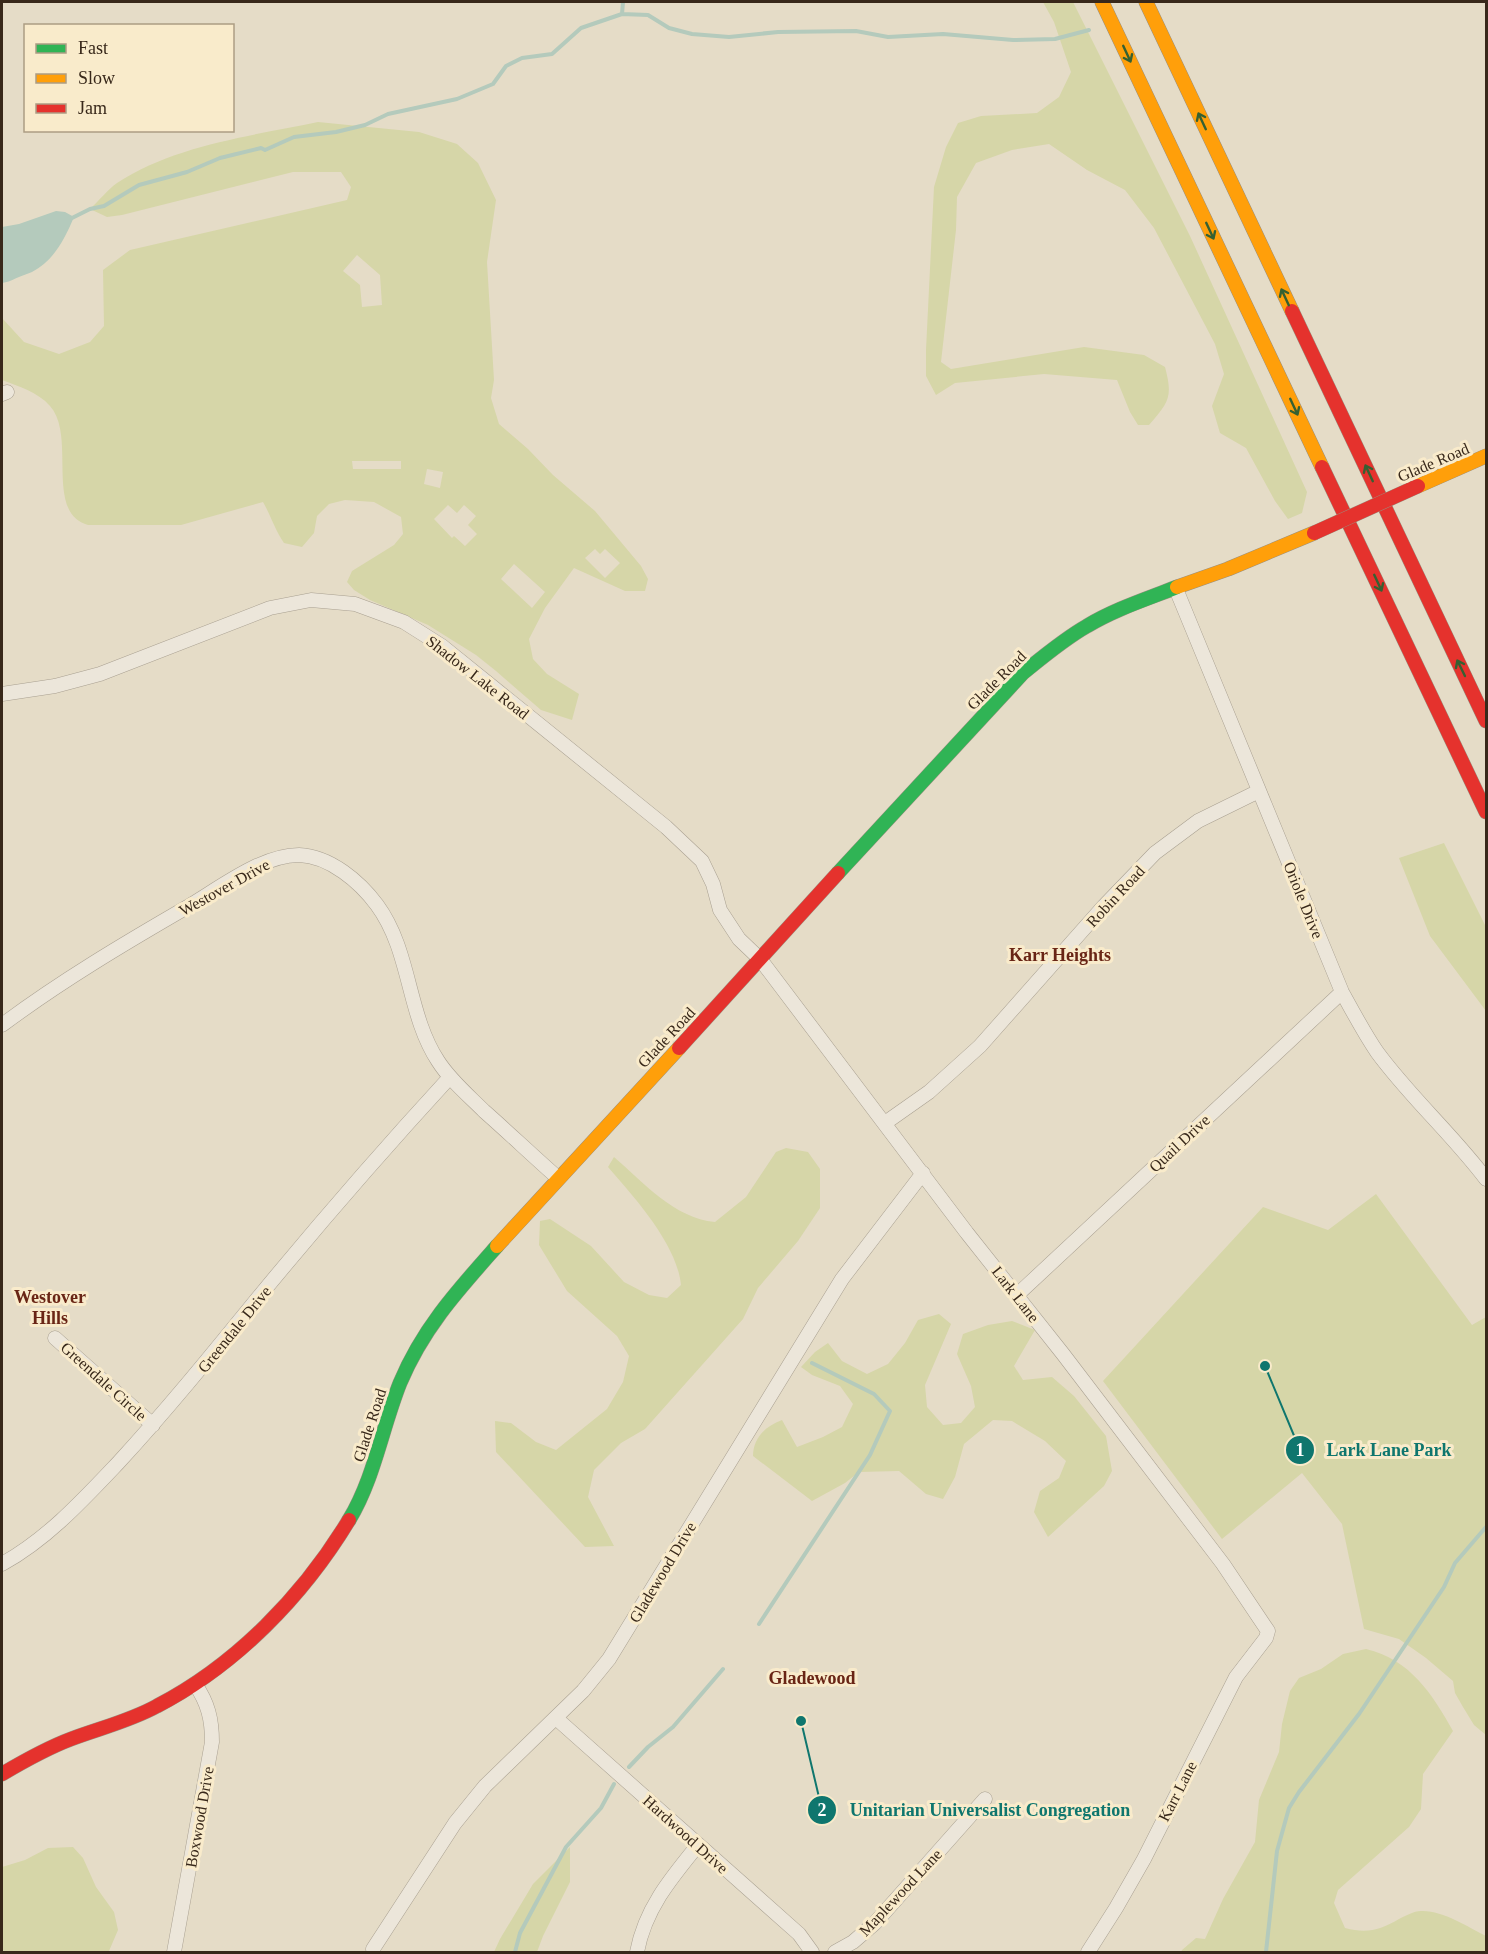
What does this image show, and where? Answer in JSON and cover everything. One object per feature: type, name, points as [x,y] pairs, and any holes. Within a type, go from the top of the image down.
[{"type":"main road","points":[[1102,2],[1486,812]]},
{"type":"main road","points":[[1146,2],[1486,721]]},
{"type":"main road","name":"Glade Road","points":[[2,1773],[46,1749],[136,1716],[195,1684],[248,1642],[298,1590],[331,1548],[351,1517],[366,1487],[394,1399],[410,1360],[425,1333],[451,1297],[1023,673],[1054,648],[1088,626],[1132,604],[1176,589],[1314,533],[1486,456]]},
{"type":"street","name":"Oriole Drive","points":[[1176,589],[1342,992],[1359,1023],[1394,1073],[1463,1148],[1486,1179]]},
{"type":"street","name":"Shadow Lake Road","points":[[2,694],[56,686],[100,674],[270,608],[311,600],[355,604],[404,622],[442,646],[666,827],[702,861],[713,884],[720,910],[739,939],[760,959]]},
{"type":"street","name":"Robin Road","points":[[885,1123],[929,1092],[974,1052],[1104,906],[1164,846],[1198,821],[1259,791]]},
{"type":"street","name":"Westover Drive","points":[[2,1025],[82,969],[246,873],[277,858],[304,856],[323,861],[350,878],[366,892],[381,911],[395,938],[422,1031],[434,1055],[450,1077],[558,1178]]},
{"type":"street","name":"Lark Lane","points":[[760,959],[1223,1564],[1268,1631]]},
{"type":"street","name":"Quail Drive","points":[[1017,1295],[1342,992]]},
{"type":"street","name":"Greendale Drive","points":[[2,1564],[29,1547],[58,1524],[153,1425],[196,1376],[325,1216],[450,1077]]},
{"type":"street","name":"Gladewood Drive","points":[[373,1948],[455,1822],[485,1786],[557,1719],[609,1659],[842,1279],[923,1173]]},
{"type":"street","name":"Greendale Circle","points":[[55,1338],[153,1425]]},
{"type":"street","name":"Karr Lane","points":[[1088,1953],[1144,1859],[1236,1677],[1266,1638],[1268,1631]]},
{"type":"street","name":"Boxwood Drive","points":[[174,1953],[212,1742],[210,1713],[195,1684]]},
{"type":"street","name":"Hardwood Drive","points":[[557,1719],[799,1934],[812,1953]]},
{"type":"street","name":"Maplewood Lane","points":[[835,1953],[853,1942],[875,1923],[985,1799]]},
{"type":"street","points":[[637,1953],[642,1932],[658,1896],[698,1845]]},
{"type":"green space","points":[[1043,2],[1073,2],[1190,236],[1307,492],[1302,513],[1288,519],[1275,501],[1246,448],[1220,433],[1212,406],[1224,374],[1215,344],[1154,228],[1125,190],[1087,170],[1049,144],[1012,150],[976,163],[957,197],[956,230],[941,362],[951,369],[1084,347],[1144,355],[1165,367],[1169,385],[1168,399],[1149,425],[1138,425],[1117,380],[1044,374],[955,383],[936,395],[926,376],[934,187],[946,147],[958,123],[981,116],[1037,113],[1059,97],[1071,72],[1054,22]]},
{"type":"green space","points":[[318,122],[419,132],[457,144],[478,163],[496,200],[487,262],[494,380],[491,398],[499,424],[595,511],[641,566],[648,579],[645,591],[625,591],[574,568],[545,608],[529,639],[533,659],[547,674],[579,694],[572,720],[541,710],[476,655],[428,625],[370,600],[354,590],[347,582],[352,571],[394,545],[403,534],[401,517],[374,502],[345,500],[329,504],[317,516],[314,533],[302,547],[284,543],[263,502],[181,525],[88,525],[75,518],[67,506],[58,419],[50,406],[34,393],[2,380],[2,318],[24,342],[59,354],[90,342],[104,326],[103,270],[130,250],[347,200],[351,187],[341,172],[293,172],[122,215],[107,217],[90,209],[117,183],[163,159],[188,151],[240,137]],"holes":[[[357,255],[380,275],[382,305],[362,307],[360,285],[343,271]],[[352,461],[401,461],[401,469],[353,469]],[[427,469],[443,472],[440,488],[424,484]],[[448,505],[457,513],[464,505],[476,516],[468,525],[477,534],[465,546],[454,536],[452,538],[434,519]],[[595,549],[600,554],[605,549],[620,563],[605,578],[585,558]],[[514,564],[545,592],[532,608],[501,579]]]},
{"type":"green space","points":[[1444,843],[1486,927],[1486,1011],[1430,936],[1399,858]]},
{"type":"green space","points":[[786,1148],[808,1152],[820,1169],[820,1208],[798,1241],[758,1288],[743,1319],[645,1429],[621,1443],[594,1470],[588,1497],[614,1546],[585,1547],[496,1452],[495,1421],[511,1423],[536,1442],[556,1450],[607,1409],[623,1382],[629,1356],[617,1336],[567,1291],[539,1245],[540,1221],[550,1219],[591,1246],[624,1282],[649,1295],[667,1298],[681,1285],[672,1253],[653,1222],[608,1167],[614,1157],[673,1207],[700,1219],[715,1222],[746,1197],[776,1152]]},
{"type":"green space","points":[[1376,1194],[1472,1325],[1486,1317],[1486,1735],[1474,1725],[1455,1693],[1453,1681],[1399,1639],[1364,1629],[1342,1524],[1302,1473],[1222,1539],[1103,1381],[1263,1207],[1328,1230]]},
{"type":"green space","points":[[939,1314],[951,1324],[925,1385],[927,1407],[943,1425],[961,1423],[975,1407],[971,1386],[957,1354],[963,1334],[988,1325],[1012,1321],[1035,1330],[1014,1366],[1023,1380],[1052,1377],[1074,1396],[1106,1436],[1112,1471],[1104,1486],[1048,1537],[1034,1512],[1040,1491],[1059,1478],[1066,1461],[1045,1441],[1012,1421],[993,1420],[964,1444],[955,1477],[943,1499],[926,1494],[899,1471],[859,1472],[845,1483],[812,1501],[753,1456],[755,1444],[761,1434],[782,1420],[797,1447],[842,1427],[853,1404],[840,1386],[812,1375],[801,1367],[815,1352],[828,1343],[842,1361],[867,1374],[888,1364],[905,1343],[918,1320]]},
{"type":"green space","points":[[1366,1649],[1382,1654],[1408,1670],[1437,1704],[1453,1731],[1423,1774],[1421,1809],[1409,1827],[1338,1890],[1334,1903],[1345,1928],[1360,1931],[1379,1928],[1415,1912],[1437,1913],[1486,1936],[1486,1952],[1181,1952],[1196,1938],[1205,1939],[1223,1899],[1255,1842],[1259,1800],[1279,1752],[1282,1724],[1290,1691],[1299,1678],[1321,1669],[1343,1654]]},
{"type":"green space","points":[[73,1847],[83,1858],[96,1887],[114,1912],[118,1930],[109,1951],[2,1952],[2,1867],[25,1860],[48,1848]]},
{"type":"green space","points":[[570,1847],[570,1882],[537,1952],[494,1952],[533,1884]]},
{"type":"shaded area","points":[[56,211],[65,212],[74,217],[53,255],[47,262],[30,273],[2,283],[2,227],[19,224]]},
{"type":"waterway","points":[[622,14],[623,2]]},
{"type":"waterway","points":[[72,218],[90,209],[104,206],[139,185],[187,172],[220,158],[261,148],[265,150],[294,137],[336,132],[365,125],[388,114],[457,99],[493,84],[506,66],[522,58],[552,54],[581,28],[622,14],[648,15],[669,28],[692,34],[729,37],[778,32],[856,31],[888,37],[943,34],[1013,40],[1055,39],[1089,30]]},
{"type":"waterway","points":[[759,1624],[870,1455],[890,1411],[874,1394],[812,1363]]},
{"type":"waterway","points":[[1266,1952],[1277,1851],[1289,1808],[1359,1714],[1444,1587],[1455,1563],[1486,1527]]},
{"type":"waterway","points":[[629,1767],[648,1747],[673,1727],[723,1669]]},
{"type":"waterway","points":[[515,1952],[520,1933],[566,1847],[601,1808],[614,1784]]},
{"type":"traffic: fast","points":[[838,873],[1023,673],[1062,642],[1098,620],[1177,587]]},
{"type":"traffic: fast","points":[[349,1520],[365,1488],[394,1400],[409,1363],[442,1310],[497,1246]]},
{"type":"traffic: slow","points":[[1102,2],[1322,467]]},
{"type":"traffic: slow","points":[[1146,2],[1292,311]]},
{"type":"traffic: slow","points":[[1418,486],[1486,456]]},
{"type":"traffic: slow","points":[[1177,587],[1228,569],[1314,533]]},
{"type":"traffic: slow","points":[[497,1246],[679,1048]]},
{"type":"traffic: jam","points":[[1292,311],[1486,721]]},
{"type":"traffic: jam","points":[[1322,467],[1486,812]]},
{"type":"traffic: jam","points":[[1314,533],[1418,486]]},
{"type":"traffic: jam","points":[[679,1048],[838,873]]},
{"type":"traffic: jam","points":[[2,1774],[62,1743],[147,1711],[214,1670],[240,1649],[289,1601],[311,1575],[349,1520]]},
{"type":"place","name":"Lark Lane Park","points":[[1265,1366]]},
{"type":"place","name":"Unitarian Universalist Congregation","points":[[801,1721]]},
{"type":"district","name":"Karr Heights","points":[[1060,955]]},
{"type":"district","name":"Westover Hills","points":[[50,1307]]},
{"type":"district","name":"Gladewood","points":[[812,1678]]}]
